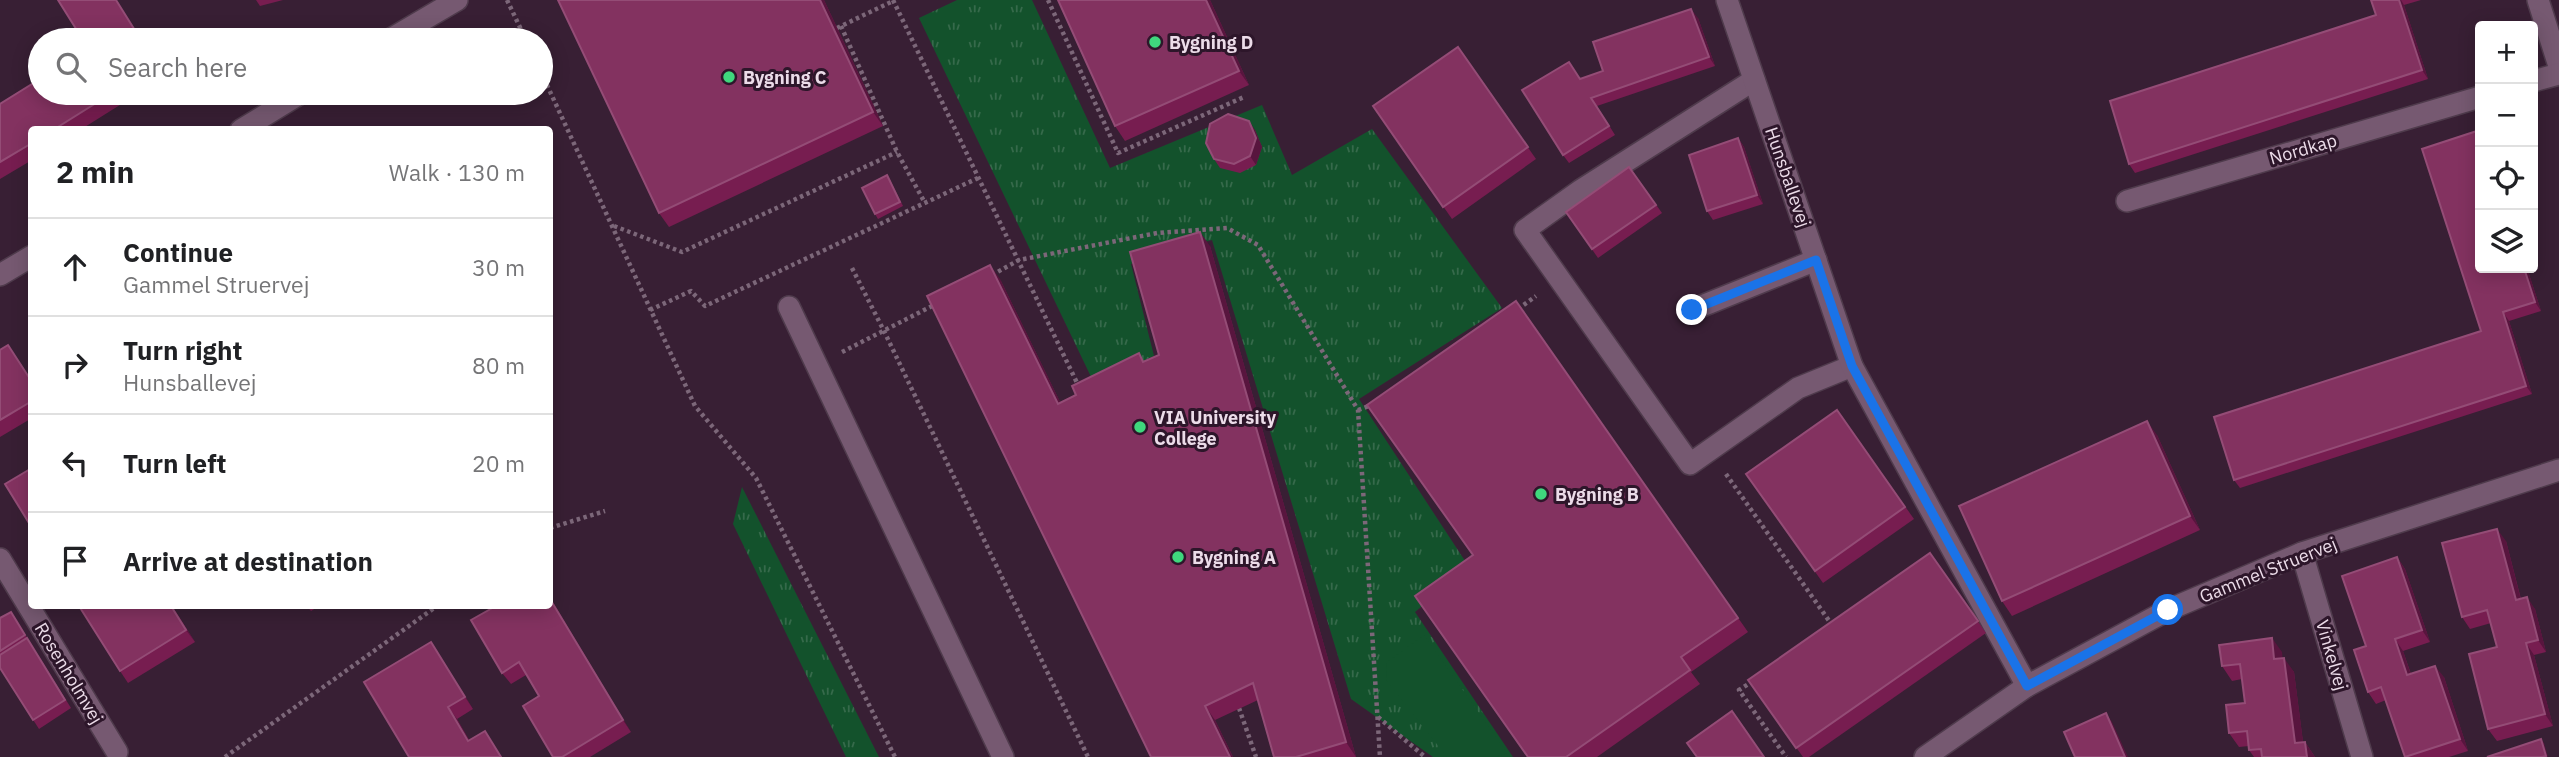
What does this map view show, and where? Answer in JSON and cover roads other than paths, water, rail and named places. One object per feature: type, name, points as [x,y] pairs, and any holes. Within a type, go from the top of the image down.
[{"type":"street","points":[[409,28],[457,0]]},
{"type":"street","name":"Hunsballevej","points":[[1727,0],[1852,366],[2027,686]]},
{"type":"street","points":[[2538,0],[2559,66]]},
{"type":"street","points":[[2538,80],[2559,74]]},
{"type":"street","points":[[1754,80],[1581,190],[1525,230],[1689,464],[1798,388],[1852,366]]},
{"type":"street","name":"Nordkap","points":[[2127,201],[2475,98]]},
{"type":"street","points":[[247,126],[282,105]]},
{"type":"street","points":[[0,275],[28,258]]},
{"type":"street","points":[[1692,310],[1816,260]]},
{"type":"street","points":[[789,307],[1003,757]]},
{"type":"street","name":"Gammel Struervej","points":[[1925,757],[2027,686],[2168,610],[2302,553],[2559,470]]},
{"type":"street","name":"Vinkelvej","points":[[2302,553],[2362,757]]},
{"type":"street","name":"Rosenholmvej","points":[[0,559],[28,605]]},
{"type":"street","name":"Rosenholmvej","points":[[30,609],[117,752]]},
{"type":"place","name":"Bygning D","points":[[1155,42]]},
{"type":"place","name":"Bygning C","points":[[729,77]]},
{"type":"place","name":"VIA University College","points":[[1140,427]]},
{"type":"place","name":"Bygning B","points":[[1541,494]]},
{"type":"place","name":"Bygning A","points":[[1178,557]]}]
